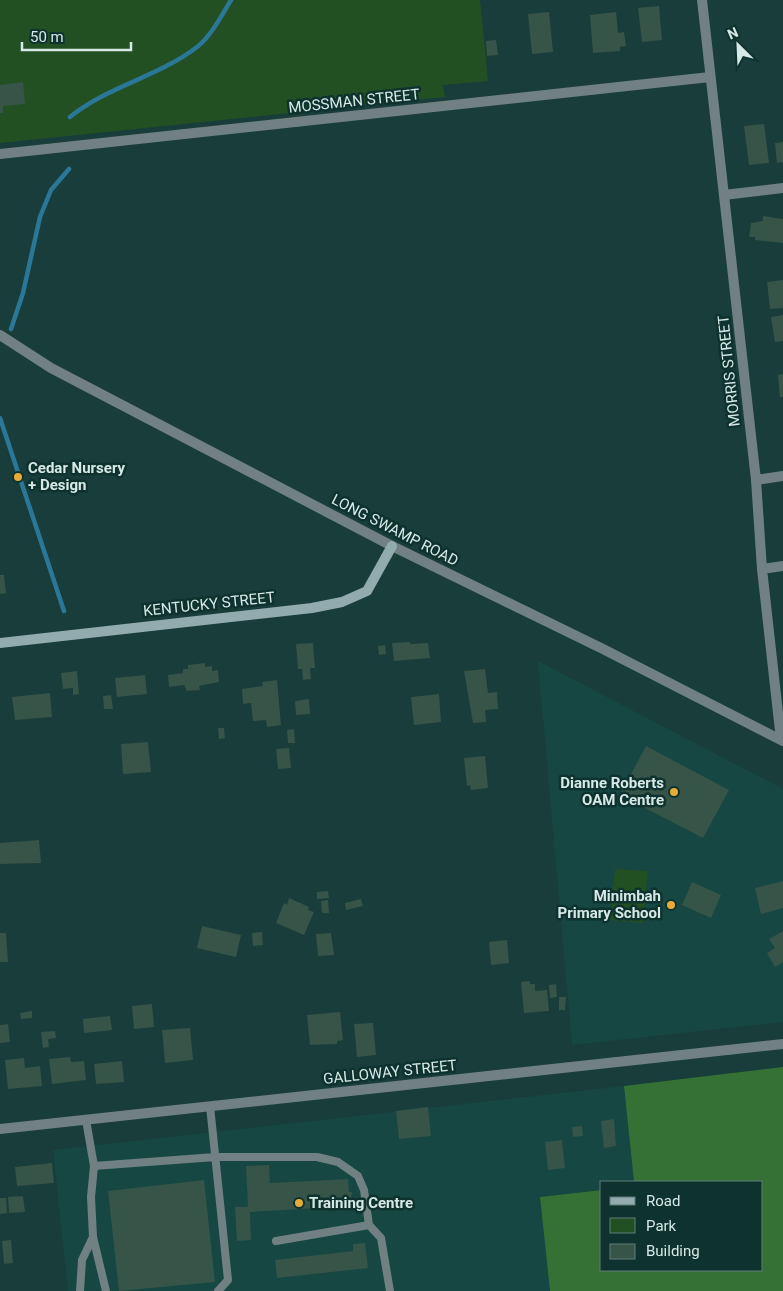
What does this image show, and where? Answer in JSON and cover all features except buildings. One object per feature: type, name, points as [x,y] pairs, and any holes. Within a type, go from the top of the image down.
[{"type":"street","name":"MORRIS STREET","points":[[702,0],[756,480],[762,569],[782,740]]},
{"type":"street","name":"MOSSMAN STREET","points":[[0,154],[710,77]]},
{"type":"street","points":[[724,195],[783,188]]},
{"type":"street","name":"LONG SWAMP ROAD","points":[[0,335],[51,368],[392,546],[603,649],[782,740]]},
{"type":"street","points":[[756,480],[783,476]]},
{"type":"street","name":"KENTUCKY STREET","points":[[0,643],[312,608],[342,602],[367,591],[392,546]]},
{"type":"street","points":[[762,569],[783,566]]},
{"type":"street","name":"GALLOWAY STREET","points":[[0,1129],[783,1044]]},
{"type":"lane","points":[[210,1106],[228,1280],[218,1291]]},
{"type":"lane","points":[[86,1120],[94,1166],[91,1197],[93,1237],[106,1291]]},
{"type":"lane","points":[[94,1166],[215,1157],[317,1157],[338,1162],[358,1176],[364,1190],[369,1225],[381,1238],[390,1291]]},
{"type":"lane","points":[[276,1241],[369,1225]]},
{"type":"lane","points":[[80,1291],[82,1260],[93,1237]]},
{"type":"shaded area","name":"Minimbah Primary School","points":[[538,661],[783,789],[783,1022],[572,1045]]},
{"type":"shaded area","points":[[624,1086],[634,1181],[600,1181],[600,1190],[540,1197],[550,1291],[68,1291],[53,1150]]},
{"type":"green space","points":[[0,0],[480,0],[488,81],[443,85],[445,97],[0,143]]},
{"type":"green space","points":[[615,869],[648,871],[643,923],[610,920]]},
{"type":"green space","points":[[783,1067],[783,1291],[550,1291],[540,1197],[600,1190],[600,1271],[763,1271],[763,1181],[634,1181],[624,1086]]},
{"type":"waterway","points":[[70,117],[100,97],[166,66],[197,47],[212,31],[231,0]]},
{"type":"waterway","points":[[11,329],[23,293],[40,217],[51,190],[69,169]]},
{"type":"waterway","points":[[0,418],[64,611]]},
{"type":"place","name":"Cedar Nursery + Design","points":[[18,477]]},
{"type":"place","name":"Dianne Roberts OAM Centre","points":[[674,792]]},
{"type":"place","name":"Minimbah Primary School","points":[[671,905]]},
{"type":"place","name":"Training Centre","points":[[299,1203]]}]
